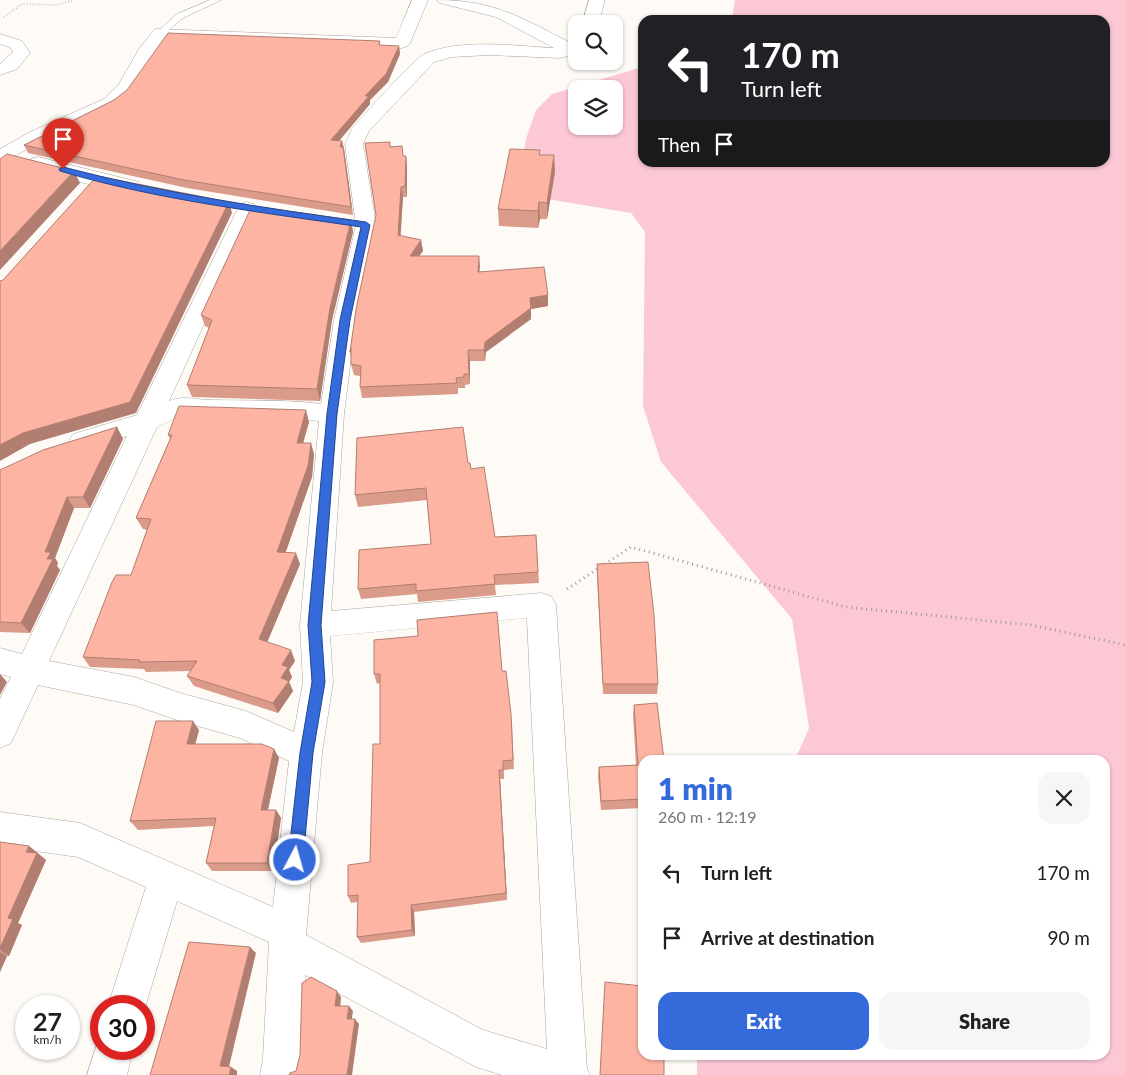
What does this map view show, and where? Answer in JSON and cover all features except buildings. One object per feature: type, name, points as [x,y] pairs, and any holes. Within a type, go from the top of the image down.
[{"type":"street","points":[[1,155],[44,133],[110,104],[128,86],[139,61],[152,40],[161,32],[402,43],[420,0]]},
{"type":"street","points":[[445,0],[505,7],[568,45]]},
{"type":"street","points":[[593,15],[597,0]]},
{"type":"street","points":[[0,39],[16,44],[22,53],[11,65],[0,70]]},
{"type":"street","points":[[280,1075],[283,1059],[288,938],[306,753],[318,682],[314,625],[332,414],[356,223],[354,144],[361,129],[428,58],[452,52],[489,50],[546,54],[568,49]]},
{"type":"street","points":[[1,155],[96,179],[152,190]]},
{"type":"street","points":[[82,194],[96,179]]},
{"type":"street","points":[[0,733],[246,208]]},
{"type":"street","points":[[58,448],[147,421],[179,406],[208,409],[292,409],[332,414]]},
{"type":"street","points":[[0,829],[80,840],[166,878],[288,938],[476,1048],[569,1074],[541,605],[314,625]]},
{"type":"street","points":[[0,661],[29,670],[134,691],[180,707],[246,725],[306,753]]},
{"type":"street","points":[[130,995],[166,878]]},
{"type":"street","points":[[106,1075],[111,1060]]},
{"type":"lane","points":[[161,32],[180,16],[217,0]]},
{"type":"path","points":[[0,21],[22,4],[57,5],[74,0]]},
{"type":"path","points":[[541,605],[632,547],[846,607],[1031,625],[1125,645]]},
{"type":"shaded area","points":[[735,0],[1125,0],[1125,1075],[697,1075],[697,1060],[1110,1060],[1110,755],[797,755],[809,728],[792,619],[661,462],[643,406],[645,232],[631,213],[535,197],[519,176],[526,139],[536,110],[552,94],[568,89],[568,135],[623,135],[623,80],[599,80],[638,68],[638,167],[1110,167],[1110,15],[732,15]]},
{"type":"route","points":[[63,169],[96,179],[247,208],[366,225],[345,320],[332,414],[314,625],[318,682],[306,753],[295,860]]}]
